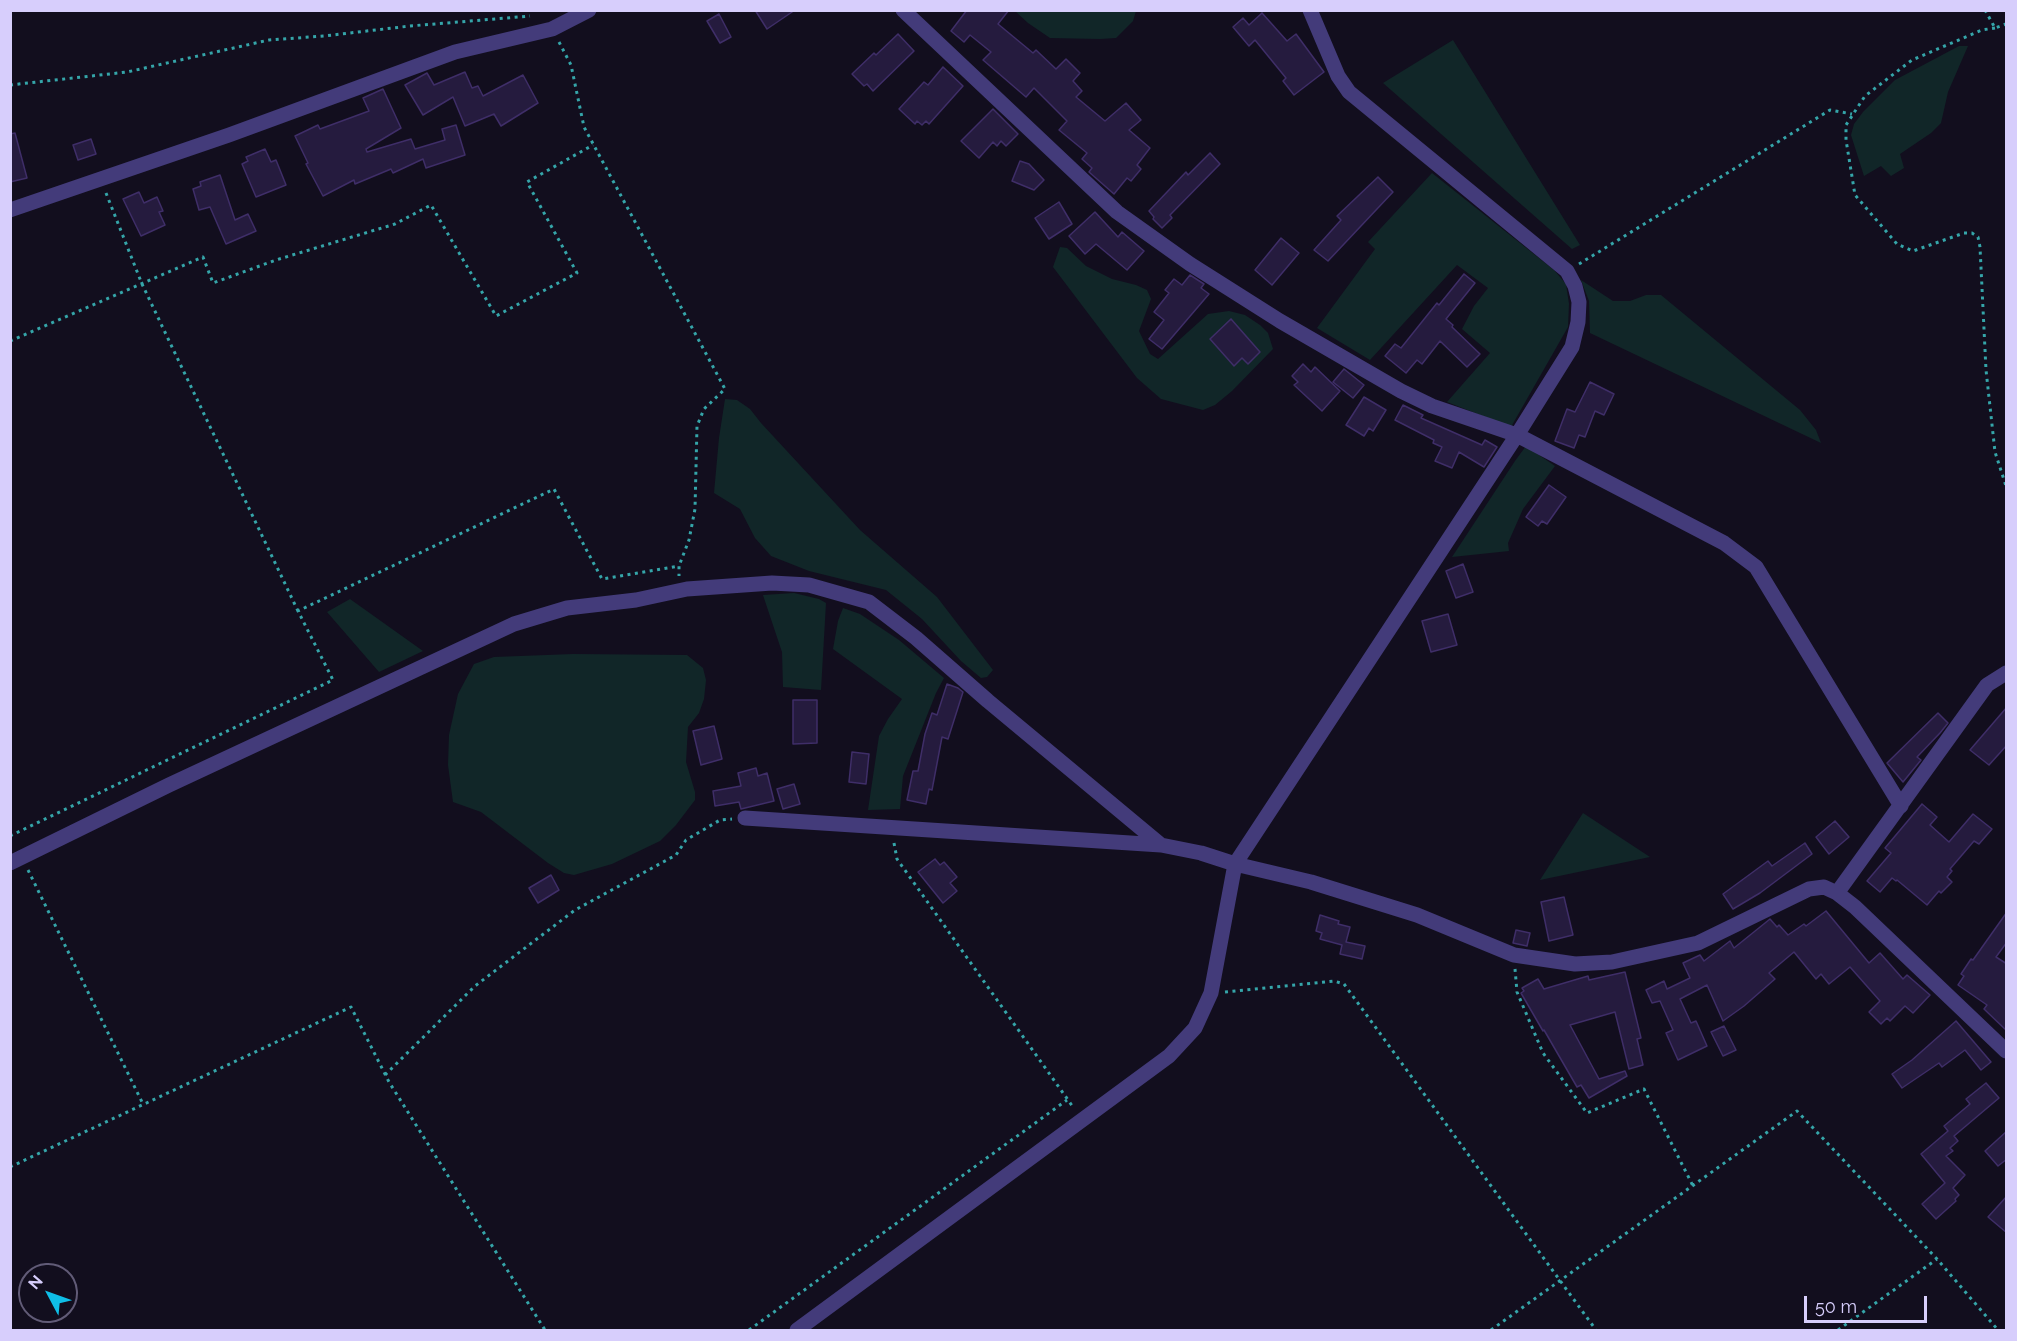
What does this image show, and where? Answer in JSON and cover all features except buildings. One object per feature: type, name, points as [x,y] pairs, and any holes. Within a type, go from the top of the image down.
[{"type":"street","points":[[10,210],[229,135],[455,52],[552,29],[589,10]]},
{"type":"street","points":[[903,10],[1117,212],[1280,321],[1401,391],[1432,406],[1517,435],[1724,543],[1756,567],[1901,806]]},
{"type":"street","points":[[797,1330],[1169,1056],[1196,1028],[1212,993],[1235,864],[1517,435],[1572,347],[1578,322],[1579,302],[1575,286],[1567,271],[1349,92],[1338,76],[1310,10]]},
{"type":"street","points":[[16,860],[169,785],[514,624],[567,608],[636,600],[679,591],[772,583],[809,585],[869,602],[916,638],[1161,845]]},
{"type":"street","points":[[1837,893],[1987,686],[2007,673]]},
{"type":"street","points":[[746,818],[1161,845],[1201,853],[1235,864],[1311,882],[1417,915],[1514,955],[1575,964],[1637,958],[1698,944],[1809,889],[1824,887],[1837,893],[1855,907],[2007,1051]]},
{"type":"path","points":[[1985,10],[1995,27]]},
{"type":"path","points":[[10,85],[127,72],[269,40],[410,26],[536,16],[546,18],[572,65],[584,127],[725,389],[704,409],[697,426],[695,509],[689,540],[679,566],[679,591]]},
{"type":"path","points":[[2007,24],[1982,30],[1912,60],[1865,96],[1846,125],[1846,140],[1856,195],[1897,244],[1913,251],[1964,233],[1972,233],[1978,237],[1986,370],[1995,452],[2007,486]]},
{"type":"path","points":[[1567,271],[1830,110],[1852,114]]},
{"type":"path","points":[[10,341],[203,257],[213,283],[276,260],[395,224],[431,205],[496,316],[577,273],[527,182],[593,145]]},
{"type":"path","points":[[11,835],[333,680],[142,284],[101,179]]},
{"type":"path","points":[[298,611],[554,489],[602,579],[679,566]]},
{"type":"path","points":[[385,1075],[475,986],[574,910],[676,855],[686,840],[720,820],[746,818]]},
{"type":"path","points":[[891,827],[897,859],[1067,1100],[1084,1120]]},
{"type":"path","points":[[16,860],[143,1105]]},
{"type":"path","points":[[1514,955],[1517,992],[1543,1053],[1587,1113],[1644,1089],[1692,1186]]},
{"type":"path","points":[[1212,993],[1334,981],[1344,984],[1596,1330]]},
{"type":"path","points":[[10,1167],[351,1007],[385,1075],[545,1330]]},
{"type":"path","points":[[749,1330],[1067,1100]]},
{"type":"path","points":[[1491,1330],[1797,1111],[1937,1259],[1998,1330]]},
{"type":"path","points":[[1838,1330],[1937,1259]]},
{"type":"green space","points":[[1015,11],[1136,11],[1133,21],[1116,38],[1100,39],[1050,38]]},
{"type":"green space","points":[[1453,40],[1580,245],[1572,249],[1383,83]]},
{"type":"green space","points":[[1959,46],[1968,46],[1948,92],[1941,123],[1931,133],[1900,154],[1904,168],[1891,176],[1881,166],[1864,176],[1851,135],[1854,124],[1895,80]]},
{"type":"green space","points":[[1432,173],[1554,270],[1566,284],[1569,304],[1568,327],[1511,427],[1447,402],[1490,353],[1462,329],[1474,306],[1488,288],[1457,265],[1370,360],[1317,328],[1375,249],[1368,242]]},
{"type":"green space","points":[[1060,247],[1067,248],[1086,266],[1112,279],[1147,290],[1151,299],[1139,331],[1150,354],[1158,359],[1208,314],[1229,311],[1245,315],[1260,325],[1268,333],[1273,349],[1215,405],[1203,410],[1161,399],[1137,378],[1053,267]]},
{"type":"green space","points":[[1581,280],[1613,301],[1630,301],[1646,295],[1661,295],[1800,410],[1816,430],[1821,443],[1590,333],[1589,301]]},
{"type":"green space","points":[[725,399],[737,400],[750,409],[860,530],[937,597],[993,670],[987,677],[981,678],[961,661],[922,619],[886,590],[809,571],[771,556],[755,538],[740,509],[714,493]]},
{"type":"green space","points":[[1526,446],[1555,466],[1523,509],[1508,543],[1509,551],[1452,557],[1515,461]]},
{"type":"green space","points":[[794,593],[826,603],[821,690],[783,687],[782,652],[763,595]]},
{"type":"green space","points":[[350,599],[423,651],[379,672],[327,612]]},
{"type":"green space","points":[[843,608],[860,614],[899,640],[944,678],[903,776],[900,809],[868,810],[879,736],[902,699],[833,649]]},
{"type":"green space","points":[[573,654],[687,655],[703,668],[706,680],[704,699],[699,713],[688,727],[686,762],[695,792],[695,800],[660,841],[612,864],[574,875],[564,873],[548,863],[481,812],[453,802],[448,765],[449,735],[458,694],[474,664],[494,657]]},
{"type":"green space","points":[[1583,813],[1650,857],[1540,880]]}]
